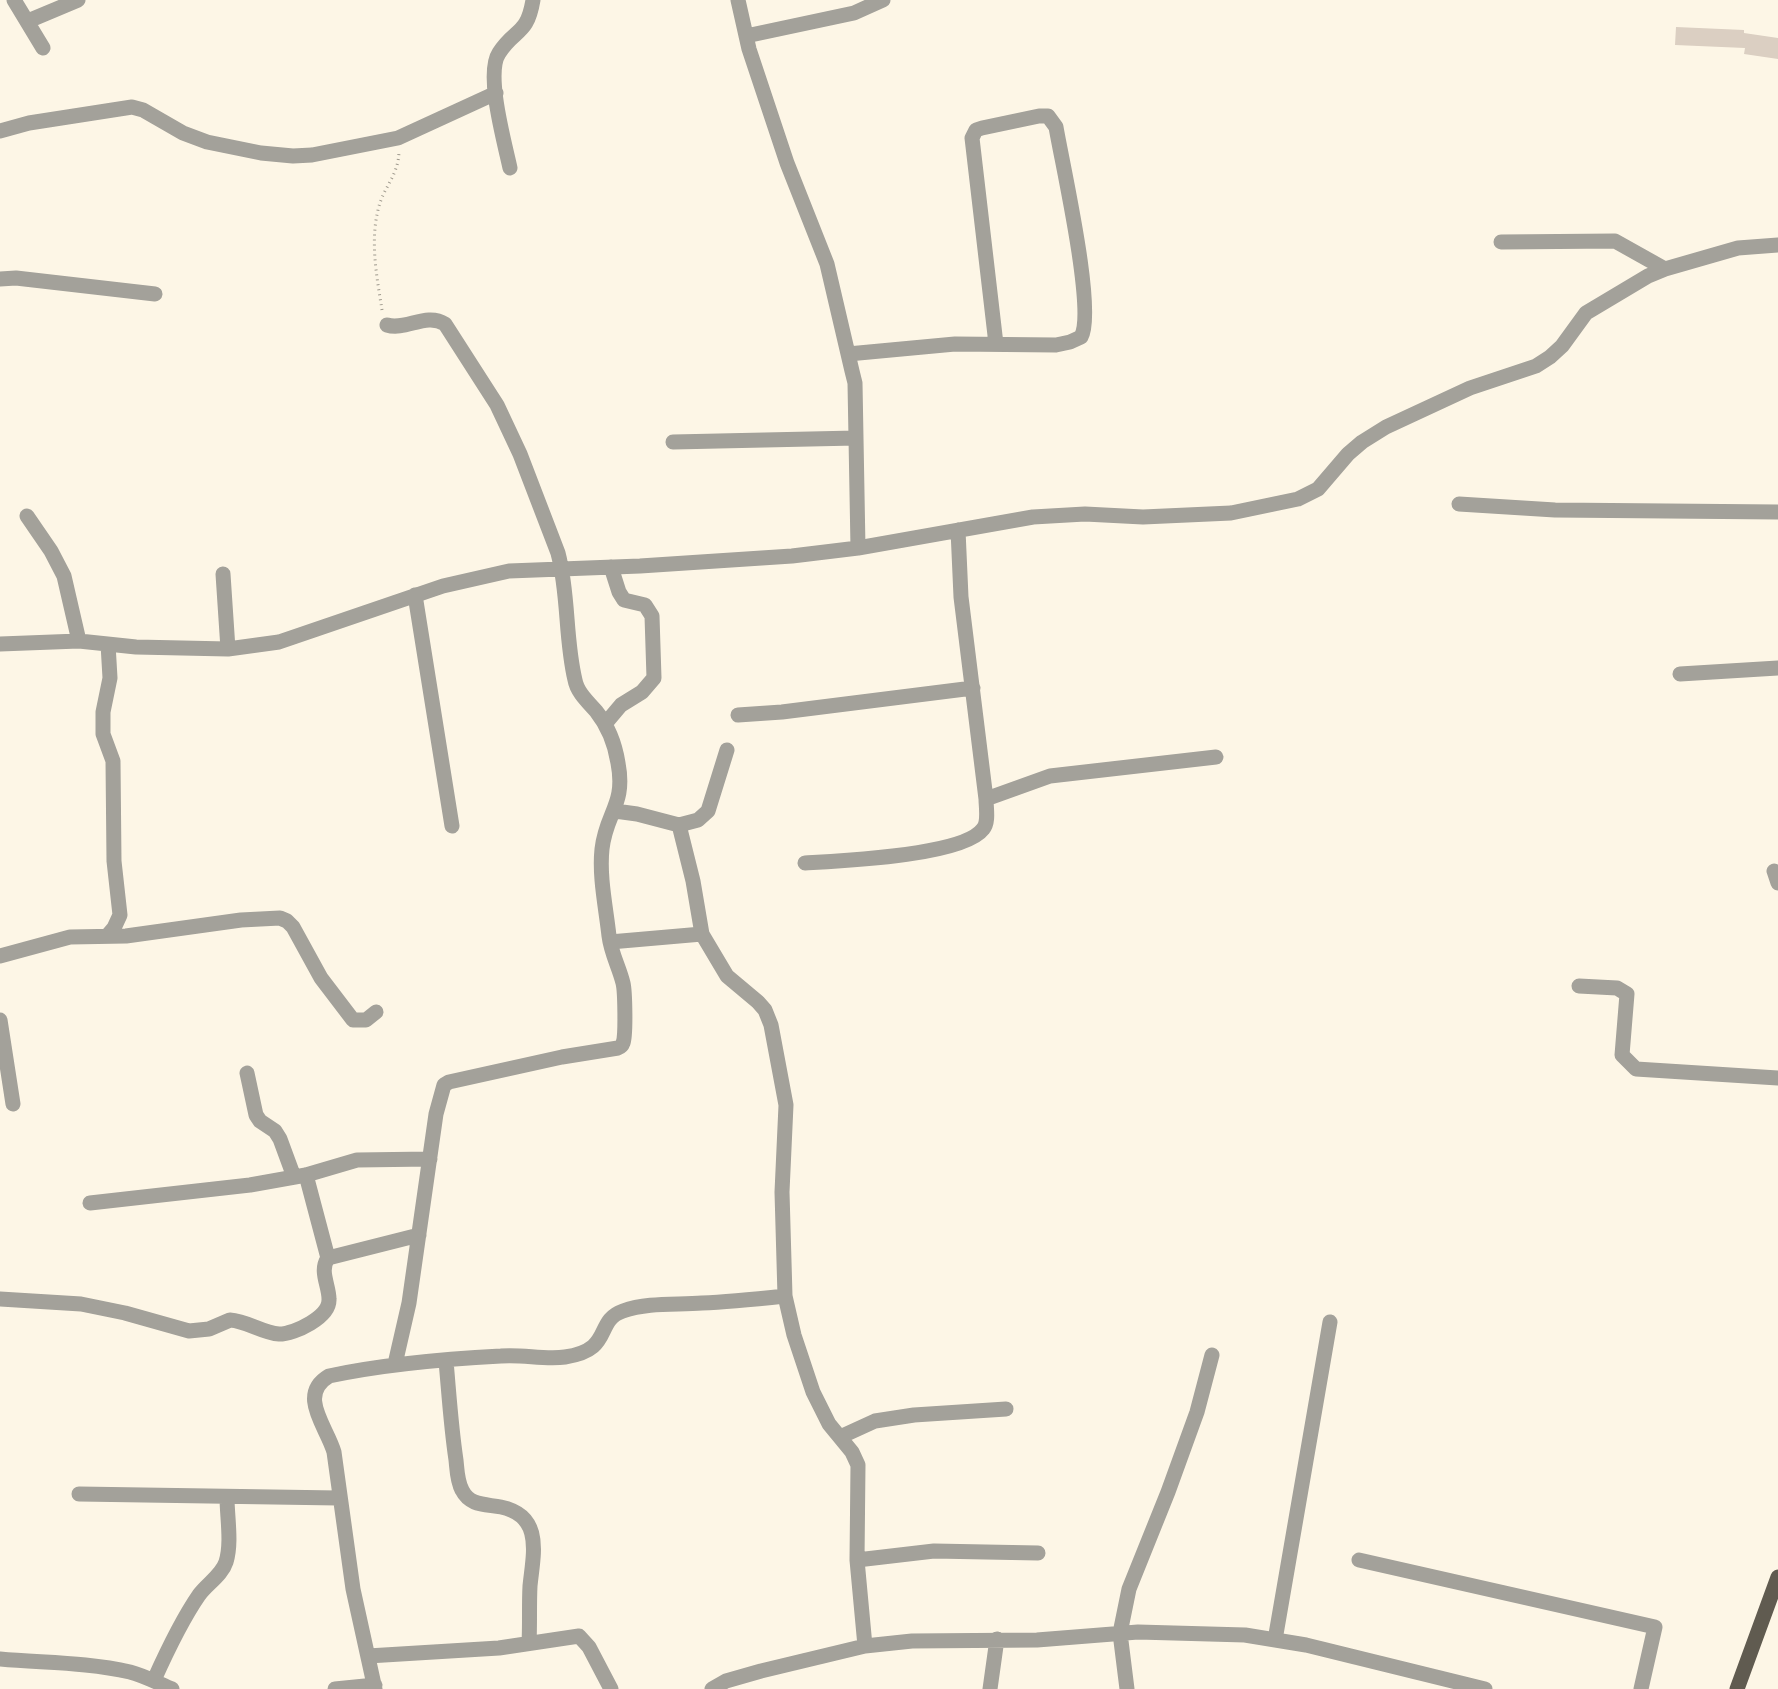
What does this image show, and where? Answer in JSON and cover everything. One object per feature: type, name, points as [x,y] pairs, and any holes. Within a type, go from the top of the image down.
[{"type":"main road","points":[[1737,1689],[1778,1577]]},
{"type":"street","points":[[14,0],[28,20],[43,48]]},
{"type":"street","points":[[28,20],[78,0]]},
{"type":"street","points":[[510,168],[498,118],[494,81],[498,55],[526,26],[530,18],[533,0]]},
{"type":"street","points":[[738,0],[746,36],[787,163],[827,264],[855,383],[858,548]]},
{"type":"street","points":[[746,36],[854,13],[883,0]]},
{"type":"street","points":[[0,131],[28,123],[132,107],[143,110],[195,138],[282,156],[312,155],[398,138],[496,93]]},
{"type":"street","points":[[848,354],[955,344],[1056,345],[1077,340],[1085,331],[1081,265],[1056,127],[1048,116],[1039,116],[982,128],[976,130],[972,138],[996,344]]},
{"type":"street","points":[[1501,242],[1615,241],[1665,269]]},
{"type":"street","points":[[0,644],[79,641],[203,650],[228,649],[279,642],[306,635],[460,580],[509,571],[612,568],[792,556],[858,548],[1046,516],[1085,514],[1143,517],[1231,513],[1298,499],[1318,489],[1362,442],[1386,427],[1470,388],[1536,366],[1550,357],[1562,346],[1586,313],[1630,285],[1665,269],[1738,248],[1778,245]]},
{"type":"street","points":[[0,279],[16,278],[156,294]]},
{"type":"street","points":[[387,325],[397,326],[431,319],[445,324],[497,405],[508,427],[563,570],[567,625],[575,683],[586,701],[605,724],[616,754],[622,787],[615,811],[607,823],[601,850],[610,942],[623,982],[623,1044],[618,1048],[562,1057],[448,1082],[441,1092],[409,1303],[396,1364]]},
{"type":"street","points":[[673,442],[856,438]]},
{"type":"street","points":[[1459,504],[1555,510],[1778,512]]},
{"type":"street","points":[[27,516],[64,576],[79,641]]},
{"type":"street","points":[[805,863],[868,860],[923,852],[955,843],[973,836],[984,829],[986,823],[986,799],[962,597],[958,530]]},
{"type":"street","points":[[605,724],[621,705],[642,692],[654,678],[652,616],[645,605],[624,600],[619,592],[612,568]]},
{"type":"street","points":[[223,574],[228,649]]},
{"type":"street","points":[[415,595],[452,826]]},
{"type":"street","points":[[108,644],[110,678],[103,712],[103,734],[113,761],[114,862],[120,915],[114,928],[108,935]]},
{"type":"street","points":[[1680,674],[1778,668]]},
{"type":"street","points":[[738,715],[782,712],[973,688]]},
{"type":"street","points":[[615,811],[679,825],[698,820],[708,811],[726,750]]},
{"type":"street","points":[[986,799],[1050,776],[1216,757]]},
{"type":"street","points":[[679,825],[693,881],[702,934],[727,976],[758,1002],[771,1025],[786,1105],[782,1192],[784,1296],[794,1335],[814,1392],[829,1424],[858,1465],[857,1560],[865,1646]]},
{"type":"street","points":[[0,956],[70,937],[153,934],[231,922],[280,918],[287,921],[293,927],[321,978],[353,1020],[366,1020],[376,1012]]},
{"type":"street","points":[[610,942],[702,934]]},
{"type":"street","points":[[1579,986],[1617,988],[1627,994],[1622,1055],[1636,1069],[1778,1078]]},
{"type":"street","points":[[0,1020],[13,1104]]},
{"type":"street","points":[[0,1299],[81,1304],[125,1313],[189,1331],[209,1329],[230,1320],[284,1334],[312,1321],[326,1310],[330,1299],[324,1267],[328,1258],[300,1176],[280,1139],[274,1131],[260,1122],[256,1115],[247,1073]]},
{"type":"street","points":[[90,1204],[250,1185],[300,1176],[358,1160],[430,1159]]},
{"type":"street","points":[[328,1258],[419,1235]]},
{"type":"street","points":[[335,1689],[375,1687],[353,1589],[338,1498],[334,1452],[328,1434],[316,1412],[314,1390],[320,1382],[329,1376],[396,1364],[504,1355],[571,1356],[592,1350],[598,1344],[609,1321],[622,1311],[668,1303],[700,1304],[784,1296]]},
{"type":"street","points":[[1275,1640],[1330,1322]]},
{"type":"street","points":[[1127,1689],[1120,1633],[1132,1577],[1172,1483],[1197,1412],[1212,1355]]},
{"type":"street","points":[[446,1361],[452,1435],[461,1489],[467,1498],[477,1504],[509,1508],[520,1515],[533,1536],[535,1559],[530,1586],[529,1643]]},
{"type":"street","points":[[840,1437],[874,1422],[914,1415],[1006,1409]]},
{"type":"street","points":[[79,1494],[338,1498]]},
{"type":"street","points":[[154,1680],[188,1612],[200,1593],[219,1573],[226,1562],[228,1546],[227,1497]]},
{"type":"street","points":[[857,1560],[934,1551],[1038,1553]]},
{"type":"street","points":[[1359,1560],[1655,1627],[1641,1689]]},
{"type":"street","points":[[712,1689],[726,1681],[761,1671],[865,1646],[912,1641],[1037,1640],[1120,1633],[1217,1633],[1306,1645],[1485,1689]]},
{"type":"street","points":[[368,1656],[499,1648],[579,1636],[589,1647],[611,1689]]},
{"type":"street","points":[[990,1689],[997,1640]]},
{"type":"street","points":[[0,1659],[49,1661],[109,1668],[154,1680],[172,1689]]},
{"type":"path","points":[[387,325],[384,320],[377,282],[375,234],[378,210],[398,165],[398,138]]},
{"type":"building","points":[[1676,27],[1744,30],[1744,33],[1778,38],[1778,59],[1744,54],[1745,48],[1675,45]]}]
